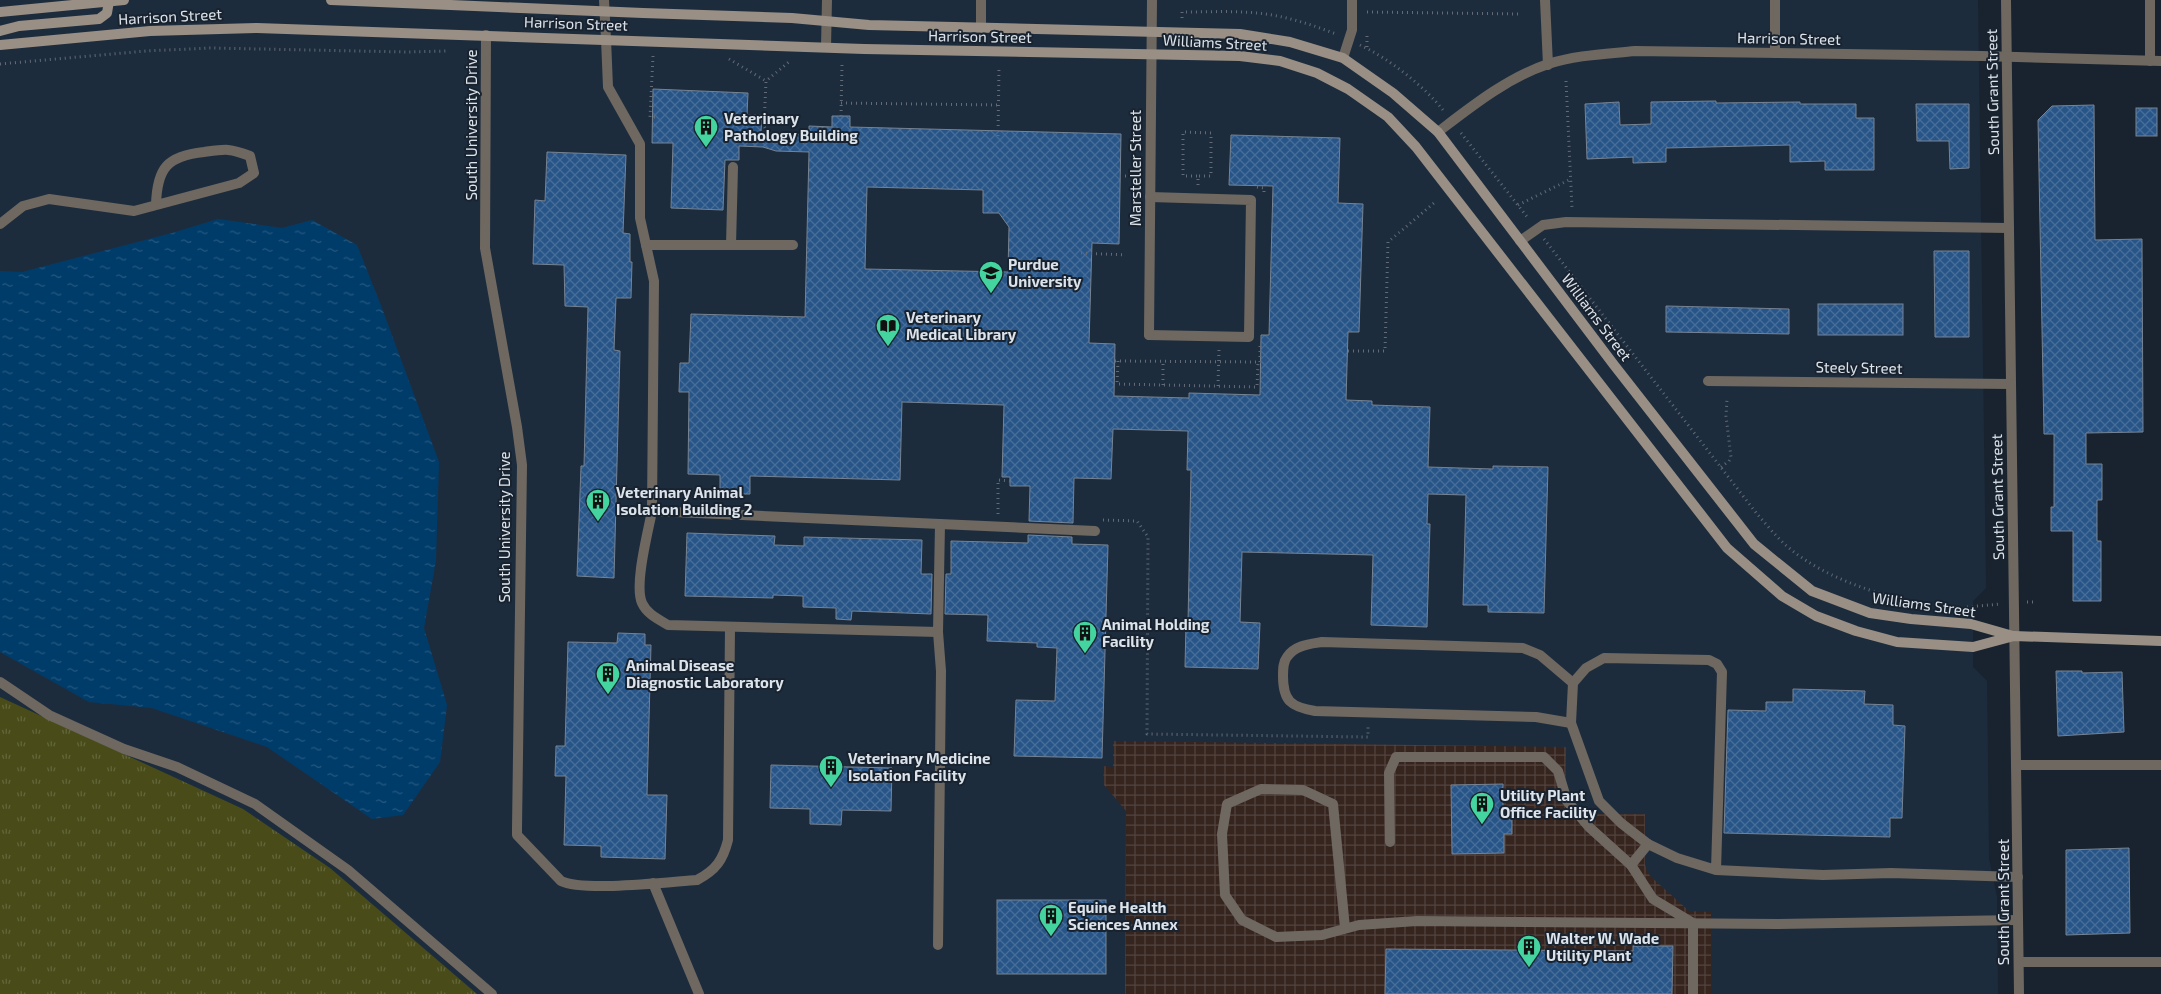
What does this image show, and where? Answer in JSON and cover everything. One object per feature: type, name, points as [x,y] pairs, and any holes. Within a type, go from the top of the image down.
[{"type":"main road","points":[[0,31],[19,26],[99,18],[107,13],[109,0]]},
{"type":"main road","name":"Harrison Street","points":[[0,12],[124,0]]},
{"type":"main road","name":"Harrison Street","points":[[331,0],[792,18],[868,25],[1151,32]]},
{"type":"main road","name":"Harrison Street","points":[[0,45],[150,31],[257,28],[826,47],[1151,54]]},
{"type":"main road","name":"Williams Street","points":[[1151,32],[1240,34],[1290,42],[1343,58],[1392,93],[1438,132],[1754,544],[1812,591],[1870,613],[1911,619],[1971,624],[2014,636],[2161,641]]},
{"type":"main road","name":"Williams Street","points":[[1151,54],[1240,56],[1280,61],[1316,72],[1348,89],[1388,117],[1416,147],[1727,548],[1782,596],[1816,616],[1856,631],[1897,642],[1973,647],[2014,636]]},
{"type":"street","points":[[604,0],[608,87],[640,144],[640,218],[654,281],[652,511],[640,578],[642,602],[651,616],[668,625],[938,632]]},
{"type":"street","points":[[826,47],[827,0]]},
{"type":"street","points":[[981,0],[981,28]]},
{"type":"street","name":"Marsteller Street","points":[[1152,0],[1149,335],[1219,336]]},
{"type":"street","points":[[1343,58],[1352,30],[1352,0]]},
{"type":"street","points":[[1545,0],[1548,64]]},
{"type":"street","points":[[1775,0],[1775,53]]},
{"type":"street","name":"South Grant Street","points":[[2006,0],[2019,994]]},
{"type":"street","points":[[2150,0],[2156,61]]},
{"type":"street","name":"South University Drive","points":[[486,35],[486,248],[522,465],[518,835],[554,875],[569,885],[596,886],[697,880],[709,874],[720,864],[725,854],[728,840],[730,627]]},
{"type":"street","name":"Harrison Street","points":[[1438,132],[1484,97],[1520,77],[1548,64],[1588,55],[1635,51],[2006,56],[2156,61]]},
{"type":"street","points":[[0,224],[23,206],[50,199],[134,211],[239,183],[254,172],[250,156],[231,149],[184,154],[171,161],[162,174],[157,186],[156,205]]},
{"type":"street","points":[[731,245],[733,168]]},
{"type":"street","points":[[1150,197],[1251,200],[1249,337],[1219,336]]},
{"type":"street","points":[[1520,241],[1543,225],[1572,222],[2009,228]]},
{"type":"street","points":[[646,245],[793,245]]},
{"type":"street","name":"Steely Street","points":[[1708,381],[2010,384]]},
{"type":"street","points":[[652,511],[1095,531]]},
{"type":"street","points":[[938,945],[941,672],[938,632],[940,524]]},
{"type":"street","points":[[1571,723],[1536,717],[1315,711],[1297,708],[1288,700],[1283,687],[1283,668],[1287,656],[1301,646],[1322,642],[1524,648],[1540,656],[1573,683]]},
{"type":"street","points":[[1716,870],[1722,672],[1717,664],[1709,660],[1604,658],[1586,668],[1573,683],[1571,723],[1599,801],[1621,823],[1648,844],[1677,858],[1716,870],[1823,875],[1891,873],[2018,877]]},
{"type":"street","points":[[0,682],[49,715],[124,750],[178,767],[255,804],[348,870],[492,994]]},
{"type":"street","points":[[1390,842],[1389,773],[1396,758],[1544,758],[1558,770],[1567,801],[1589,828],[1631,864],[1653,899],[1693,923]]},
{"type":"street","points":[[2016,766],[2161,766]]},
{"type":"street","points":[[1345,928],[1333,804],[1303,790],[1261,789],[1227,804],[1222,834],[1225,895],[1242,920],[1276,937],[1322,935],[1359,925],[1417,921],[1778,924],[2018,920]]},
{"type":"street","points":[[1631,864],[1648,844]]},
{"type":"street","points":[[653,883],[699,994]]},
{"type":"street","points":[[1693,923],[1693,994]]},
{"type":"street","points":[[2019,962],[2161,962]]},
{"type":"path","points":[[1182,12],[1270,15],[1304,22],[1340,35]]},
{"type":"path","points":[[1367,12],[1521,14]]},
{"type":"path","points":[[1360,44],[1397,69],[1439,105]]},
{"type":"path","points":[[0,64],[146,51],[210,48],[407,52],[455,50]]},
{"type":"path","points":[[653,56],[650,117],[656,117]]},
{"type":"path","points":[[729,59],[766,80]]},
{"type":"path","points":[[766,80],[790,61]]},
{"type":"path","points":[[841,116],[842,63]]},
{"type":"path","points":[[998,136],[999,66]]},
{"type":"path","points":[[766,80],[764,126],[767,133],[773,137],[781,138]]},
{"type":"path","points":[[1566,81],[1572,222]]},
{"type":"path","points":[[841,102],[998,105]]},
{"type":"path","points":[[1183,132],[1211,133],[1211,176],[1198,176],[1183,176],[1183,132]]},
{"type":"path","points":[[1474,149],[1529,220]]},
{"type":"path","points":[[1120,176],[1133,176]]},
{"type":"path","points":[[1198,176],[1198,186]]},
{"type":"path","points":[[1518,206],[1571,179]]},
{"type":"path","points":[[1189,185],[1207,186]]},
{"type":"path","points":[[1255,187],[1264,188],[1264,197]]},
{"type":"path","points":[[1348,351],[1385,351],[1388,242],[1434,203]]},
{"type":"path","points":[[1546,242],[1757,514],[1789,548],[1828,573],[1877,592],[1926,605]]},
{"type":"path","points":[[1081,253],[1126,255]]},
{"type":"path","points":[[1218,386],[1219,336]]},
{"type":"path","points":[[1258,362],[1116,361],[1117,384],[1257,387],[1260,343]]},
{"type":"path","points":[[1163,361],[1163,385]]},
{"type":"path","points":[[1721,467],[1731,457],[1726,416],[1727,400]]},
{"type":"path","points":[[998,527],[998,480],[1010,481]]},
{"type":"path","points":[[1098,520],[1137,521],[1148,537],[1147,734],[1368,737],[1368,722]]},
{"type":"path","points":[[1966,608],[1987,604]]},
{"type":"shaded area","name":"Purdue University","points":[[0,0],[1978,0],[1986,588],[1973,601],[1973,667],[1987,681],[1989,859],[1997,897],[1998,994],[0,994]]},
{"type":"shaded area","points":[[1113,741],[1566,747],[1565,814],[1645,814],[1645,865],[1650,876],[1689,911],[1711,912],[1711,994],[1125,994],[1126,811],[1104,785],[1103,766],[1113,767]]},
{"type":"green space","points":[[0,697],[243,809],[330,868],[477,994],[0,994]]},
{"type":"water","points":[[218,219],[282,228],[312,220],[357,245],[439,462],[436,560],[424,628],[447,705],[440,762],[403,815],[372,819],[267,747],[152,708],[89,702],[0,652],[0,271],[22,272],[172,233]]},
{"type":"building","points":[[653,89],[748,93],[747,115],[762,115],[761,132],[809,135],[809,126],[832,127],[832,116],[850,116],[850,127],[1121,134],[1119,244],[1092,243],[1089,343],[1115,344],[1114,396],[1189,398],[1189,393],[1260,395],[1261,335],[1269,335],[1273,186],[1229,185],[1231,135],[1340,138],[1338,203],[1363,204],[1359,332],[1348,332],[1346,400],[1372,401],[1372,405],[1430,407],[1428,467],[1493,469],[1493,466],[1548,467],[1544,613],[1488,612],[1488,605],[1463,605],[1466,495],[1428,494],[1427,524],[1430,524],[1427,627],[1371,625],[1373,555],[1242,552],[1240,622],[1260,623],[1258,669],[1185,667],[1186,623],[1188,623],[1191,470],[1187,470],[1188,431],[1113,429],[1111,479],[1074,478],[1073,523],[1029,521],[1030,486],[1010,486],[1010,477],[1002,477],[1004,405],[902,402],[900,480],[750,476],[750,494],[720,494],[720,475],[688,474],[689,392],[679,392],[680,363],[689,363],[691,314],[805,317],[809,152],[776,151],[763,147],[739,146],[739,160],[725,160],[723,210],[671,208],[673,143],[652,143]],"holes":[[[867,187],[983,190],[983,213],[999,213],[1009,227],[1008,272],[865,269]]]},
{"type":"building","points":[[1716,101],[1716,103],[1800,102],[1800,104],[1856,104],[1856,118],[1874,118],[1874,170],[1825,170],[1825,161],[1790,162],[1790,145],[1666,148],[1666,162],[1633,163],[1633,157],[1587,159],[1585,104],[1619,102],[1620,125],[1651,124],[1651,102]]},
{"type":"building","points":[[1916,104],[1969,104],[1969,168],[1950,169],[1949,141],[1917,141]]},
{"type":"building","points":[[2094,105],[2095,240],[2142,239],[2143,432],[2086,433],[2086,464],[2102,464],[2102,500],[2097,500],[2097,541],[2101,541],[2101,601],[2073,601],[2073,531],[2051,531],[2051,507],[2054,507],[2054,434],[2044,434],[2038,120],[2052,106]]},
{"type":"building","points":[[2136,108],[2157,108],[2157,136],[2136,136]]},
{"type":"building","points":[[547,152],[626,155],[623,233],[630,234],[630,262],[632,262],[631,298],[616,298],[614,350],[620,351],[614,578],[577,576],[581,466],[584,466],[588,307],[565,306],[564,265],[533,264],[535,200],[545,201]]},
{"type":"building","points":[[1934,251],[1969,251],[1969,337],[1935,337]]},
{"type":"building","points":[[1818,304],[1903,304],[1903,335],[1818,335]]},
{"type":"building","points":[[1666,306],[1789,309],[1789,334],[1666,332]]},
{"type":"building","points":[[687,533],[775,536],[774,545],[804,546],[804,537],[922,540],[921,574],[932,574],[931,614],[852,611],[851,620],[836,619],[836,608],[803,607],[803,596],[773,595],[773,598],[685,596]]},
{"type":"building","name":"Animal Holding Facility","points":[[1028,535],[1072,537],[1072,544],[1108,545],[1102,758],[1014,756],[1016,700],[1055,701],[1057,648],[1037,647],[1037,643],[987,641],[988,615],[945,614],[946,574],[951,574],[951,541],[1028,543]]},
{"type":"building","name":"Animal Disease Diagnostic Laboratory","points":[[618,633],[645,634],[645,645],[651,645],[647,795],[667,795],[665,859],[601,857],[601,846],[564,845],[566,776],[555,776],[556,746],[565,746],[568,642],[617,643]]},
{"type":"building","points":[[2056,671],[2082,671],[2082,673],[2122,672],[2124,732],[2058,736]]},
{"type":"building","points":[[1793,689],[1865,691],[1864,704],[1893,705],[1893,725],[1905,726],[1902,818],[1890,818],[1890,837],[1724,833],[1728,710],[1766,711],[1766,702],[1793,702]]},
{"type":"building","name":"Veterinary Medicine Isolation Facility","points":[[771,765],[892,768],[891,811],[842,810],[841,825],[810,824],[810,809],[770,808]]},
{"type":"building","name":"Utility Plant Office Facility","points":[[1503,784],[1503,815],[1512,815],[1512,834],[1504,834],[1504,853],[1452,854],[1451,785]]},
{"type":"building","points":[[2129,848],[2130,933],[2066,935],[2066,850]]},
{"type":"building","name":"Equine Health Sciences Annex","points":[[997,900],[1106,900],[1106,974],[997,974]]},
{"type":"building","name":"Walter W. Wade Utility Plant","points":[[1633,946],[1673,946],[1672,994],[1385,994],[1386,949],[1633,951]]},
{"type":"place","name":"Veterinary Pathology Building","points":[[706,148]]},
{"type":"place","name":"Purdue University","points":[[991,294]]},
{"type":"place","name":"Veterinary Medical Library","points":[[888,347]]},
{"type":"place","name":"Veterinary Animal Isolation Building 2","points":[[598,522]]},
{"type":"place","name":"Animal Holding Facility","points":[[1085,654]]},
{"type":"place","name":"Animal Disease Diagnostic Laboratory","points":[[608,695]]},
{"type":"place","name":"Veterinary Medicine Isolation Facility","points":[[831,788]]},
{"type":"place","name":"Utility Plant Office Facility","points":[[1482,825]]},
{"type":"place","name":"Equine Health Sciences Annex","points":[[1051,937]]},
{"type":"place","name":"Walter W. Wade Utility Plant","points":[[1529,968]]}]
